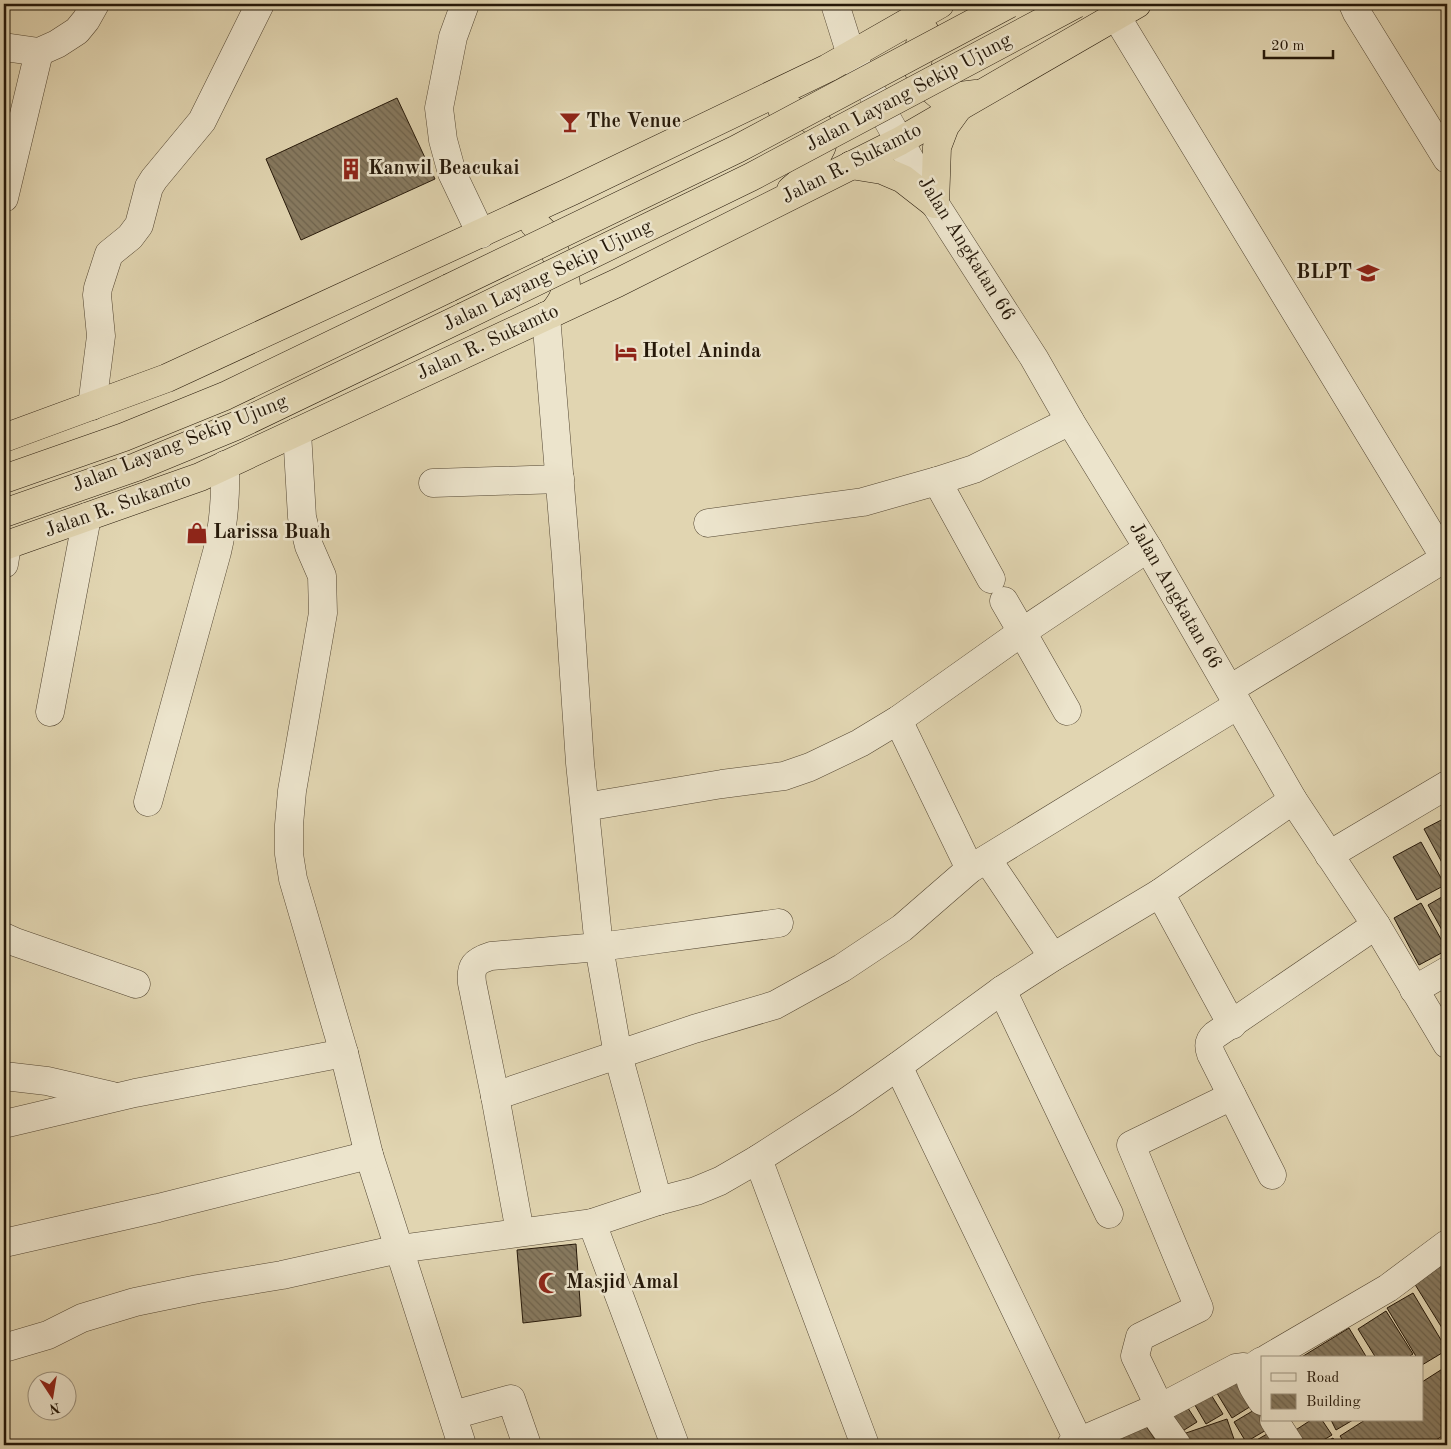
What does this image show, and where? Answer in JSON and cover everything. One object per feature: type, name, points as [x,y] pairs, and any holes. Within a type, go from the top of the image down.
[{"type":"highway","points":[[4,438],[167,378],[481,234],[851,56],[941,4]]},
{"type":"highway","points":[[941,4],[920,44],[917,66],[921,76],[940,96],[982,93]]},
{"type":"highway","name":"Jalan Layang Sekip Ujung","points":[[4,479],[124,437],[225,396],[737,149],[1009,4]]},
{"type":"highway","name":"Jalan Layang Sekip Ujung","points":[[4,513],[136,467],[238,425],[751,177],[1076,4]]},
{"type":"highway","name":"Jalan R. Sukamto","points":[[5,552],[87,517],[200,477],[617,283],[851,165],[902,144],[982,93],[1126,10]]},
{"type":"highway","points":[[936,204],[937,147],[945,126],[959,107]]},
{"type":"highway","points":[[743,109],[788,109],[817,123],[822,146],[811,168],[806,177],[776,203]]},
{"type":"highway","points":[[851,165],[882,170],[903,179],[936,204]]},
{"type":"highway","points":[[510,220],[530,222],[546,235],[564,276],[566,285],[564,294],[560,303],[550,314]]},
{"type":"street","points":[[4,47],[39,52],[57,44],[77,31],[95,4]]},
{"type":"street","points":[[92,406],[101,336],[97,295],[109,254],[130,237],[139,225],[149,187],[202,121],[260,4]]},
{"type":"street","points":[[465,4],[453,37],[439,108],[443,140],[452,173],[481,234]]},
{"type":"street","name":"Jalan Angkatan 66","points":[[835,4],[851,56],[936,204],[1034,358],[1070,422],[1148,548],[1293,800],[1376,925],[1447,1044]]},
{"type":"street","points":[[1353,4],[1447,159]]},
{"type":"street","points":[[495,1096],[694,1029],[775,1005],[842,968],[902,928],[978,864],[1446,558],[1126,10]]},
{"type":"street","points":[[4,198],[39,52]]},
{"type":"street","points":[[550,314],[580,763],[599,947],[618,1055],[658,1201]]},
{"type":"street","points":[[708,523],[864,502],[974,468],[1070,422]]},
{"type":"street","points":[[297,432],[302,517],[309,546],[322,576],[323,613],[292,791],[289,825],[289,854],[292,879],[344,1053],[369,1156],[462,1445]]},
{"type":"street","points":[[148,802],[217,552],[226,495],[225,465]]},
{"type":"street","points":[[432,483],[560,479]]},
{"type":"street","points":[[937,481],[1067,711]]},
{"type":"street","points":[[50,712],[87,517]]},
{"type":"street","points":[[585,807],[722,784],[784,776],[832,757],[898,720],[1022,632],[1148,548]]},
{"type":"street","points":[[898,720],[978,864],[1053,956]]},
{"type":"street","points":[[1329,855],[1447,785]]},
{"type":"street","points":[[4,1348],[48,1335],[82,1318],[135,1302],[400,1249],[592,1223],[658,1201],[696,1191],[720,1181],[758,1159],[898,1066],[1002,990],[1053,956],[1160,893],[1293,800]]},
{"type":"street","points":[[1160,893],[1232,1024]]},
{"type":"street","points":[[520,1232],[472,983],[472,969],[475,963],[491,956],[599,947],[779,923]]},
{"type":"street","points":[[1272,1175],[1211,1054],[1208,1044],[1214,1036],[1376,925]]},
{"type":"street","points":[[4,937],[136,984]]},
{"type":"street","points":[[1414,990],[1447,971]]},
{"type":"street","points":[[1002,990],[1109,1214]]},
{"type":"street","points":[[4,1124],[116,1097],[344,1053]]},
{"type":"street","points":[[898,1066],[1075,1439],[1156,1410],[1236,1368],[1260,1363]]},
{"type":"street","points":[[4,1076],[47,1081],[116,1097]]},
{"type":"street","points":[[1177,1445],[1158,1416],[1135,1356],[1140,1337],[1199,1308],[1131,1145],[1232,1096]]},
{"type":"street","points":[[4,1243],[158,1208],[369,1156]]},
{"type":"street","points":[[758,1159],[865,1445]]},
{"type":"street","points":[[592,1223],[675,1445]]},
{"type":"street","points":[[1272,1356],[1388,1288],[1447,1244]]},
{"type":"street","points":[[1260,1363],[1250,1374],[1252,1384],[1261,1399]]},
{"type":"street","points":[[452,1415],[511,1399],[527,1445]]},
{"type":"street","points":[[1275,1422],[1290,1445]]},
{"type":"building","name":"Kanwil Beacukai","points":[[397,98],[435,179],[301,240],[266,159]]},
{"type":"building","points":[[1447,817],[1447,872],[1424,829]]},
{"type":"building","points":[[1421,842],[1445,885],[1417,900],[1393,857]]},
{"type":"building","points":[[1447,894],[1447,939],[1428,905]]},
{"type":"building","points":[[1421,903],[1447,950],[1419,965],[1394,918]]},
{"type":"building","name":"Masjid Amal","points":[[576,1244],[581,1316],[523,1323],[517,1250]]},
{"type":"building","points":[[1447,1256],[1447,1336],[1411,1278]]},
{"type":"building","points":[[1413,1293],[1447,1350],[1424,1364],[1424,1356],[1416,1356],[1387,1308]]},
{"type":"building","points":[[1386,1311],[1413,1354],[1410,1356],[1375,1356],[1358,1329]]},
{"type":"building","points":[[1349,1328],[1366,1356],[1303,1356]]},
{"type":"building","points":[[1447,1366],[1447,1433],[1428,1445],[1346,1445],[1340,1436],[1362,1422],[1424,1422],[1424,1381]]},
{"type":"building","points":[[1236,1371],[1256,1403],[1232,1418],[1212,1385]]},
{"type":"building","points":[[1205,1385],[1223,1414],[1206,1424],[1189,1395]]},
{"type":"building","points":[[1184,1402],[1197,1422],[1181,1432],[1168,1412]]},
{"type":"building","points":[[1261,1406],[1261,1422],[1271,1422],[1273,1426],[1246,1442],[1234,1422]]},
{"type":"building","points":[[1227,1419],[1235,1442],[1225,1445],[1186,1445],[1183,1434]]},
{"type":"building","points":[[1143,1422],[1159,1445],[1113,1445],[1111,1443]]},
{"type":"building","points":[[1308,1422],[1323,1422],[1332,1435],[1315,1445],[1294,1445],[1288,1435]]},
{"type":"building","points":[[1332,1422],[1350,1422],[1336,1430]]},
{"type":"building","points":[[1274,1430],[1283,1445],[1248,1445]]},
{"type":"building","points":[[1333,1438],[1337,1445],[1320,1445]]},
{"type":"place","name":"The Venue","points":[[570,122]]},
{"type":"place","name":"Kanwil Beacukai","points":[[351,169]]},
{"type":"place","name":"BLPT","points":[[1368,273]]},
{"type":"place","name":"Hotel Aninda","points":[[626,352]]},
{"type":"place","name":"Larissa Buah","points":[[197,533]]},
{"type":"place","name":"Masjid Amal","points":[[549,1283]]}]
